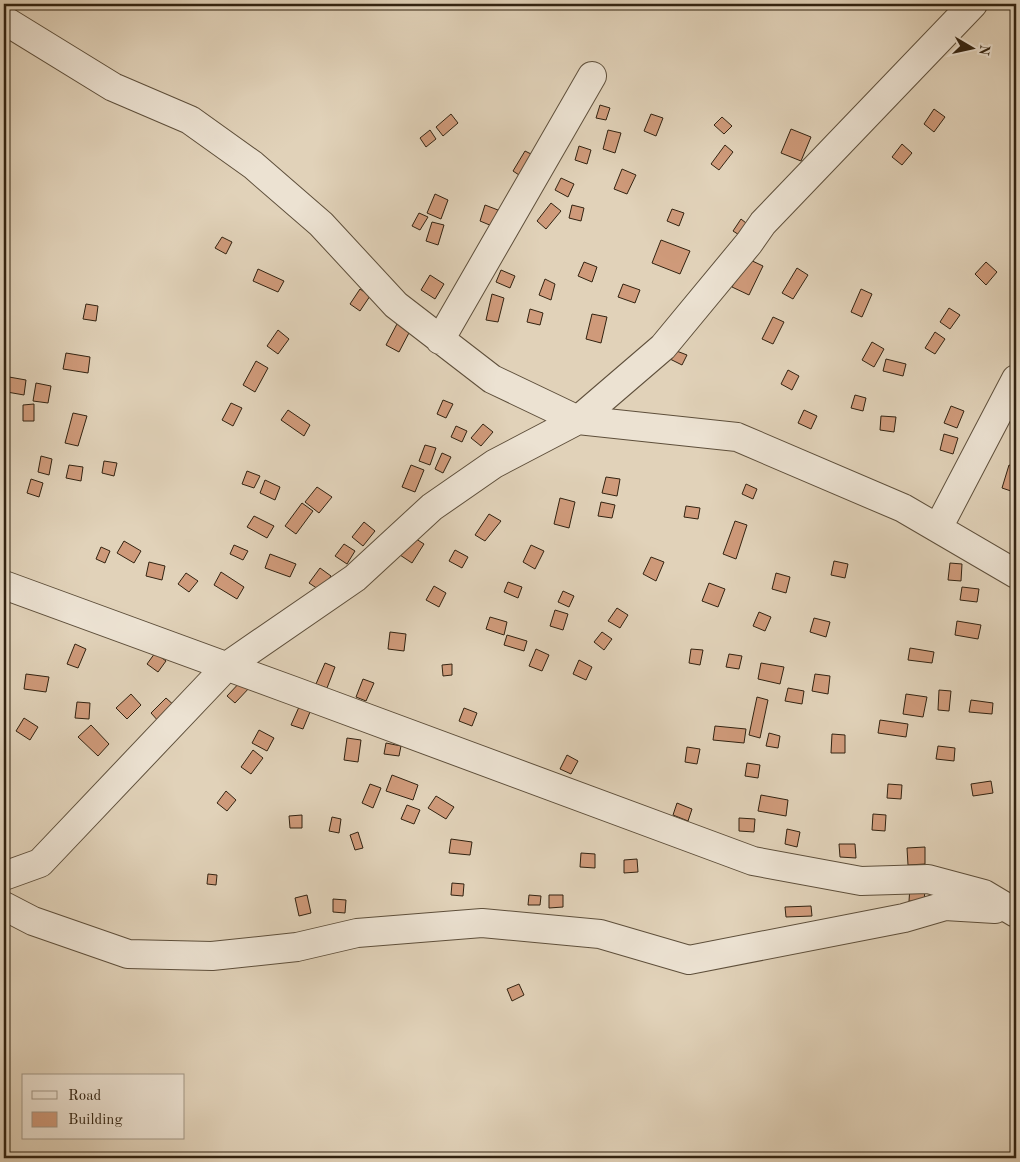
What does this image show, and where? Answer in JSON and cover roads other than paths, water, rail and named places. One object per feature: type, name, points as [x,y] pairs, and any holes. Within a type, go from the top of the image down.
[{"type":"street","points":[[4,876],[40,863],[227,666],[354,578],[432,507],[494,464],[578,420],[663,347],[749,243],[763,223],[973,4]]},
{"type":"street","points":[[4,20],[113,87],[190,120],[253,165],[321,224],[396,306],[492,379],[578,420],[737,437],[904,508],[1016,574]]},
{"type":"street","points":[[440,340],[592,76]]},
{"type":"street","points":[[938,528],[1016,379]]},
{"type":"street","points":[[4,585],[753,861],[861,881],[928,879],[984,894],[1014,912]]},
{"type":"street","points":[[4,906],[33,921],[128,954],[212,956],[296,947],[358,933],[482,922],[600,934],[689,960],[904,918],[945,906],[1014,912]]}]
